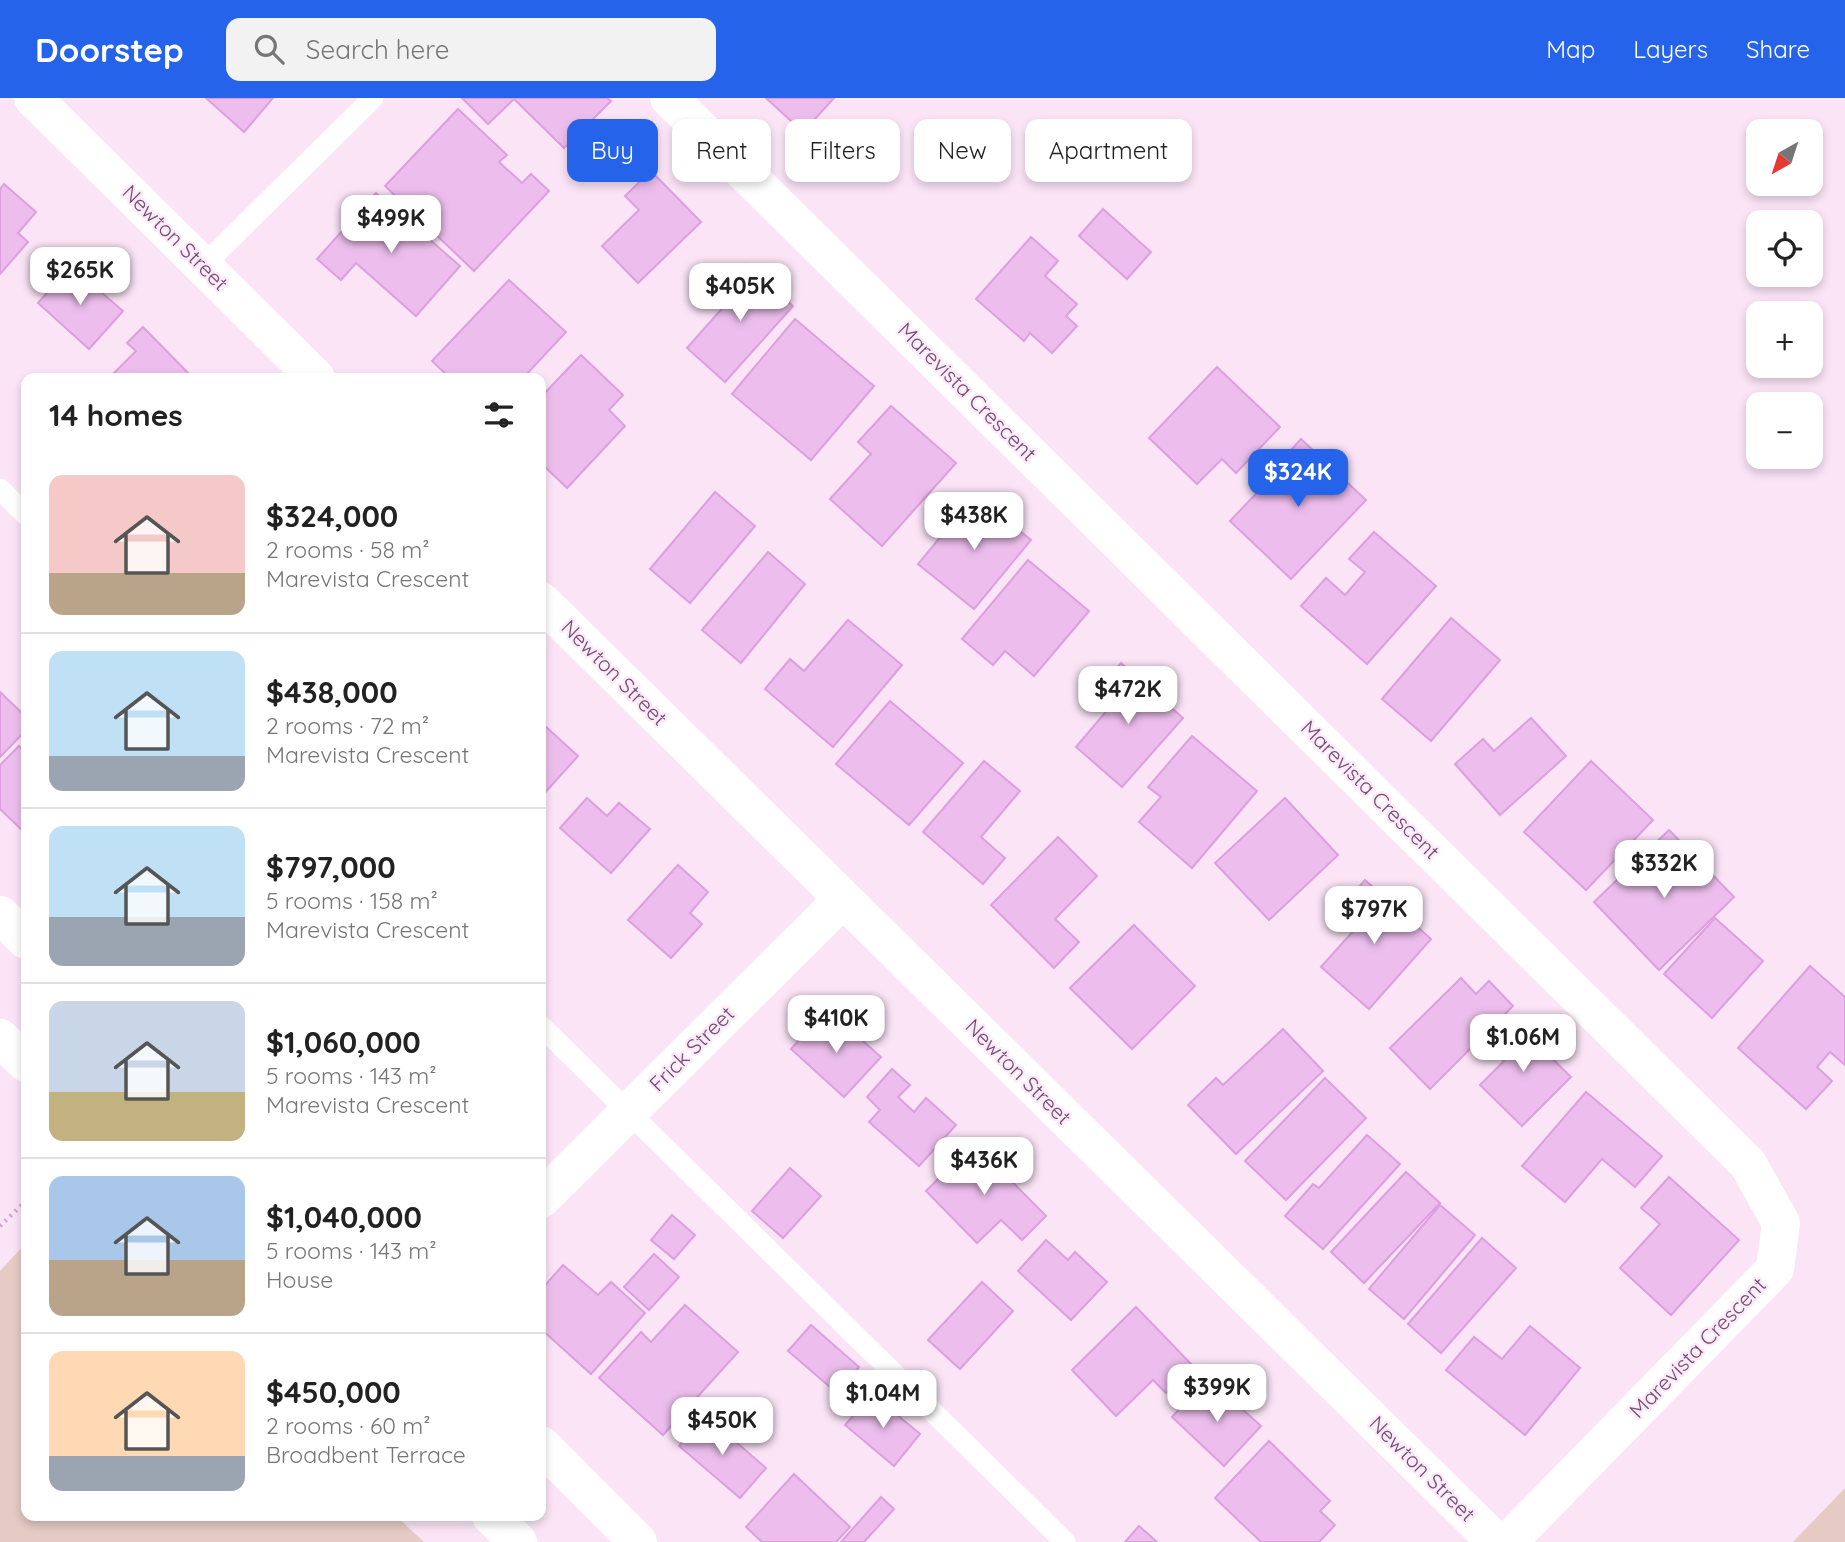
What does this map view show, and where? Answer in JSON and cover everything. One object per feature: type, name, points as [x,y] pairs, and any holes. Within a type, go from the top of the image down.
[{"type":"street","name":"Newton Street","points":[[33,98],[311,373]]},
{"type":"street","name":"Marevista Crescent","points":[[669,98],[1748,1164],[1781,1223],[1775,1269],[1508,1542]]},
{"type":"street","name":"Newton Street","points":[[546,606],[1496,1542]]},
{"type":"street","name":"Frick Street","points":[[546,1194],[842,899]]},
{"type":"street","points":[[0,915],[21,935]]},
{"type":"street","points":[[0,1038],[21,1058]]},
{"type":"street","points":[[546,1450],[638,1542]]},
{"type":"street","points":[[496,1521],[518,1542]]},
{"type":"lane","points":[[203,266],[373,98]]},
{"type":"lane","points":[[0,489],[21,510]]},
{"type":"lane","points":[[546,1031],[1065,1542]]},
{"type":"path","points":[[0,1226],[21,1206]]},
{"type":"shaded area","points":[[21,1248],[21,1521],[401,1521],[424,1542],[0,1542],[0,1271]]},
{"type":"shaded area","points":[[1845,1488],[1845,1542],[1793,1542]]},
{"type":"building","points":[[206,98],[273,98],[244,132]]},
{"type":"building","points":[[462,98],[607,98],[611,101],[593,119],[567,119],[567,145],[564,148],[514,99],[488,124]]},
{"type":"building","points":[[766,98],[834,98],[815,119],[789,119]]},
{"type":"building","points":[[458,109],[507,155],[499,162],[522,183],[531,174],[549,191],[474,271],[385,186]]},
{"type":"building","points":[[658,178],[701,222],[638,283],[602,246],[639,210],[625,196],[640,182],[658,182]]},
{"type":"building","points":[[4,184],[36,212],[18,233],[28,242],[0,274],[0,189]]},
{"type":"building","points":[[376,193],[460,266],[416,316],[356,263],[341,280],[317,259]]},
{"type":"building","points":[[1103,209],[1151,252],[1127,279],[1079,236]]},
{"type":"building","points":[[1031,237],[1058,261],[1045,276],[1077,304],[1066,316],[1077,326],[1052,353],[1030,333],[1024,341],[976,299]]},
{"type":"building","points":[[745,264],[793,306],[725,382],[687,348],[726,304],[717,296]]},
{"type":"building","points":[[71,266],[123,311],[89,349],[38,303]]},
{"type":"building","points":[[509,280],[566,332],[528,373],[445,373],[432,361]]},
{"type":"building","points":[[795,319],[874,386],[811,460],[732,394]]},
{"type":"building","points":[[143,327],[188,373],[114,373],[136,351],[127,343]]},
{"type":"building","points":[[581,355],[623,395],[609,410],[625,426],[567,488],[546,468],[546,392]]},
{"type":"building","points":[[1217,367],[1280,427],[1236,473],[1222,459],[1197,484],[1149,438]]},
{"type":"building","points":[[891,406],[956,463],[882,546],[830,499],[871,454],[858,442]]},
{"type":"building","points":[[1301,439],[1366,500],[1291,579],[1230,521],[1271,478],[1267,476]]},
{"type":"building","points":[[715,492],[755,526],[690,603],[650,569]]},
{"type":"building","points":[[975,495],[1031,540],[974,609],[918,564]]},
{"type":"building","points":[[1374,532],[1436,586],[1367,664],[1301,606],[1326,578],[1345,595],[1365,572],[1349,559]]},
{"type":"building","points":[[768,552],[805,584],[741,663],[702,630]]},
{"type":"building","points":[[1028,560],[1089,611],[1034,676],[1005,651],[993,665],[962,639]]},
{"type":"building","points":[[1451,618],[1500,660],[1431,741],[1382,699]]},
{"type":"building","points":[[848,620],[902,665],[833,747],[765,689],[790,659],[804,671]]},
{"type":"building","points":[[1121,663],[1183,718],[1122,787],[1076,747],[1110,707],[1095,693]]},
{"type":"building","points":[[0,692],[21,712],[21,735],[0,757]]},
{"type":"building","points":[[890,701],[963,763],[909,825],[836,764]]},
{"type":"building","points":[[1531,718],[1566,756],[1500,815],[1455,764],[1483,739],[1494,751]]},
{"type":"building","points":[[546,727],[578,756],[546,792]]},
{"type":"building","points":[[1192,736],[1257,791],[1192,868],[1139,822],[1161,797],[1148,787]]},
{"type":"building","points":[[19,746],[21,748],[21,829],[0,809],[0,765]]},
{"type":"building","points":[[984,761],[1020,791],[981,837],[1005,858],[983,884],[923,832]]},
{"type":"building","points":[[1591,761],[1653,820],[1586,890],[1524,832]]},
{"type":"building","points":[[587,798],[607,816],[619,803],[650,829],[611,873],[560,828]]},
{"type":"building","points":[[1285,798],[1338,855],[1269,920],[1215,863]]},
{"type":"building","points":[[1669,830],[1734,897],[1659,970],[1594,902]]},
{"type":"building","points":[[1058,837],[1097,876],[1055,919],[1079,942],[1054,968],[991,905]]},
{"type":"building","points":[[678,865],[708,892],[690,913],[702,924],[671,958],[628,920]]},
{"type":"building","points":[[1365,880],[1431,939],[1369,1009],[1321,967],[1355,929],[1337,912]]},
{"type":"building","points":[[1715,918],[1763,961],[1712,1018],[1664,974]]},
{"type":"building","points":[[1134,925],[1195,986],[1132,1049],[1070,988]]},
{"type":"building","points":[[1810,966],[1845,997],[1845,1065],[1830,1052],[1817,1067],[1832,1081],[1806,1109],[1738,1048]]},
{"type":"building","points":[[1461,978],[1476,994],[1489,981],[1513,1006],[1430,1089],[1390,1048]]},
{"type":"building","points":[[819,1017],[839,1034],[846,1026],[881,1057],[844,1097],[791,1049]]},
{"type":"building","points":[[1513,1020],[1571,1077],[1522,1126],[1480,1085],[1504,1061],[1488,1045]]},
{"type":"building","points":[[1283,1029],[1323,1071],[1236,1154],[1188,1105],[1216,1078],[1223,1085]]},
{"type":"building","points":[[892,1069],[910,1085],[898,1097],[914,1112],[926,1098],[956,1125],[919,1166],[869,1122],[880,1110],[867,1097]]},
{"type":"building","points":[[1325,1078],[1366,1118],[1286,1200],[1245,1161]]},
{"type":"building","points":[[1586,1092],[1662,1156],[1635,1187],[1602,1159],[1565,1202],[1522,1166]]},
{"type":"building","points":[[1367,1135],[1400,1164],[1323,1249],[1285,1216],[1313,1184],[1319,1188]]},
{"type":"building","points":[[974,1143],[1046,1216],[1022,1240],[1001,1220],[977,1243],[926,1191]]},
{"type":"building","points":[[790,1168],[821,1196],[783,1238],[752,1211]]},
{"type":"building","points":[[1406,1172],[1440,1203],[1364,1283],[1331,1252]]},
{"type":"building","points":[[1669,1177],[1739,1240],[1671,1315],[1620,1268],[1660,1224],[1641,1208]]},
{"type":"building","points":[[1440,1205],[1475,1235],[1404,1319],[1369,1289]]},
{"type":"building","points":[[672,1215],[695,1235],[674,1259],[651,1240]]},
{"type":"building","points":[[1482,1238],[1516,1268],[1441,1353],[1408,1324]]},
{"type":"building","points":[[1046,1240],[1068,1260],[1075,1252],[1107,1282],[1071,1320],[1018,1271]]},
{"type":"building","points":[[654,1254],[679,1277],[649,1310],[624,1287]]},
{"type":"building","points":[[563,1265],[598,1295],[611,1282],[645,1313],[591,1374],[546,1334],[546,1284]]},
{"type":"building","points":[[982,1282],[1013,1311],[960,1369],[928,1340]]},
{"type":"building","points":[[685,1305],[738,1352],[663,1435],[599,1378],[641,1332],[651,1342]]},
{"type":"building","points":[[1136,1307],[1193,1366],[1166,1393],[1153,1380],[1116,1416],[1072,1370]]},
{"type":"building","points":[[811,1325],[859,1367],[837,1393],[788,1351]]},
{"type":"building","points":[[1530,1326],[1580,1368],[1525,1435],[1446,1370],[1474,1337],[1502,1359]]},
{"type":"building","points":[[1200,1386],[1219,1404],[1228,1396],[1261,1426],[1224,1466],[1172,1417]]},
{"type":"building","points":[[872,1394],[920,1434],[894,1466],[845,1425]]},
{"type":"building","points":[[705,1415],[766,1468],[740,1498],[679,1446]]},
{"type":"building","points":[[1269,1441],[1330,1501],[1320,1511],[1335,1525],[1319,1542],[1261,1542],[1215,1498]]},
{"type":"building","points":[[794,1474],[850,1527],[836,1542],[762,1542],[746,1527]]},
{"type":"building","points":[[881,1497],[894,1509],[864,1542],[841,1542]]},
{"type":"building","points":[[1139,1526],[1157,1542],[1125,1542]]}]
